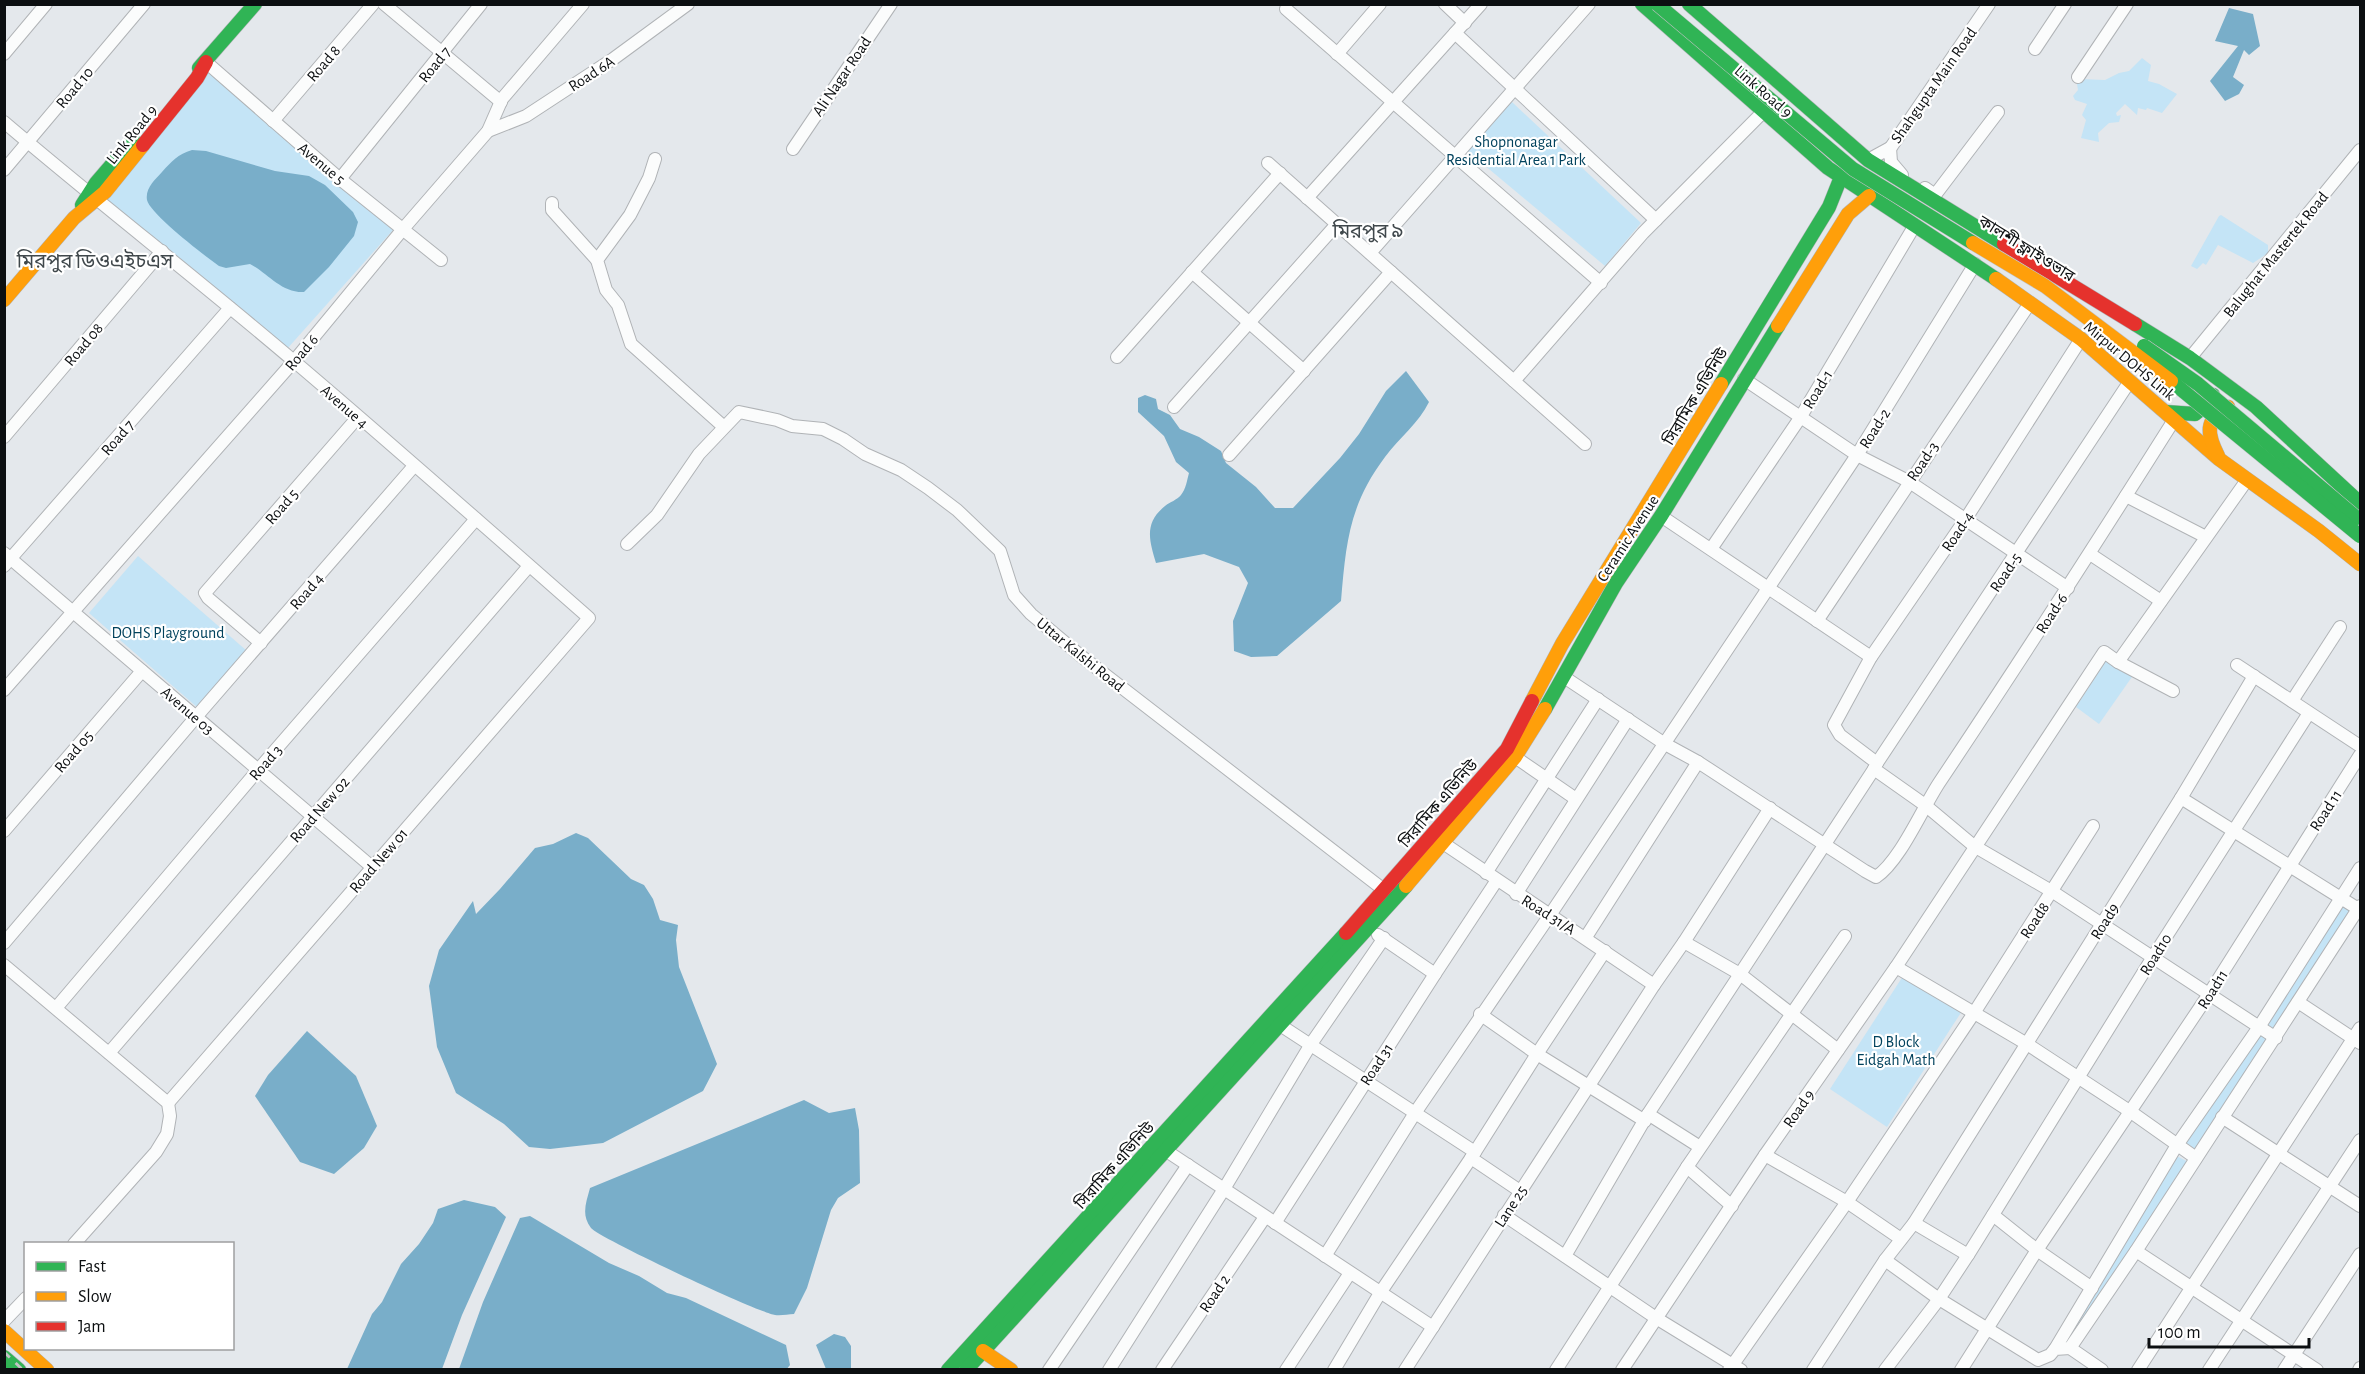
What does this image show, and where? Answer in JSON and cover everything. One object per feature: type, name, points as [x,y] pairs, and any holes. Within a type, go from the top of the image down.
[{"type":"main road","name":"Link Road 9","points":[[4,300],[92,197],[105,192],[198,78],[206,62],[255,4]]},
{"type":"main road","name":"Link Road 9","points":[[1642,4],[1763,112],[1840,177],[1869,196]]},
{"type":"main road","points":[[1657,4],[1853,169],[2045,286],[2186,393],[2361,536]]},
{"type":"main road","name":"কালশী ফ্লাইওভার","points":[[1676,4],[1847,155],[1894,188],[2049,279],[2198,384],[2361,520]]},
{"type":"main road","name":"Link Road 9","points":[[1689,4],[1835,133],[1874,164]]},
{"type":"main road","name":"Mirpur DOHS Link","points":[[1874,164],[1959,213],[2190,358],[2256,407],[2361,503]]},
{"type":"main road","name":"সিরামিক এভিনিউ","points":[[948,1370],[1384,890],[1507,749],[1562,644],[1829,207],[1840,177]]},
{"type":"main road","name":"Mirpur DOHS Link","points":[[1869,196],[1975,264],[2081,339],[2219,459],[2361,564]]},
{"type":"main road","name":"Ceramic Avenue","points":[[1403,890],[1515,757],[1564,677],[1616,583],[1661,516],[1848,214],[1869,196]]},
{"type":"main road","points":[[1959,213],[1976,210]]},
{"type":"main road","points":[[2025,238],[2038,262]]},
{"type":"main road","points":[[2170,416],[2195,414],[2210,402],[2214,392],[2203,368]]},
{"type":"main road","points":[[2219,459],[2208,434],[2209,425],[2214,417],[2221,410],[2230,406],[2256,407]]},
{"type":"main road","name":"সিরামিক এভিনিউ","points":[[966,1370],[1403,890]]},
{"type":"main road","points":[[4,1331],[24,1349]]},
{"type":"main road","points":[[25,1350],[47,1370]]},
{"type":"main road","points":[[983,1351],[1008,1369]]},
{"type":"main road","points":[[4,1357],[19,1370]]},
{"type":"street","points":[[4,54],[46,4]]},
{"type":"street","name":"Road 10","points":[[4,170],[144,4]]},
{"type":"street","name":"Road 8","points":[[273,121],[374,4]]},
{"type":"street","points":[[384,4],[501,102]]},
{"type":"street","name":"Road 7","points":[[340,179],[481,4]]},
{"type":"street","name":"Road 6","points":[[4,690],[294,361],[489,131],[501,102],[583,4]]},
{"type":"street","name":"Road 6A","points":[[489,131],[526,116],[613,60],[688,4]]},
{"type":"street","name":"Ali Nagar Road","points":[[793,149],[891,4]]},
{"type":"street","points":[[1337,54],[1380,4]]},
{"type":"street","points":[[1445,4],[1465,22]]},
{"type":"street","points":[[1307,198],[1481,4]]},
{"type":"street","points":[[1370,253],[1588,4]]},
{"type":"street","name":"Shahgupta Main Road","points":[[1874,164],[1890,148],[1989,4]]},
{"type":"street","points":[[2035,49],[2065,4]]},
{"type":"street","points":[[2078,77],[2127,4]]},
{"type":"street","points":[[1286,9],[1601,283]]},
{"type":"street","points":[[1455,33],[1656,220]]},
{"type":"street","name":"Avenue 5","points":[[206,62],[340,179],[441,260]]},
{"type":"street","points":[[1514,381],[1656,220],[1763,112]]},
{"type":"street","points":[[1890,148],[1891,162],[1899,172],[1935,195],[1998,112]]},
{"type":"street","name":"Avenue 4","points":[[4,122],[92,197],[294,361],[589,618]]},
{"type":"street","name":"Balughat Mastertek Road","points":[[2190,358],[2361,150]]},
{"type":"street","points":[[597,260],[630,215],[649,178],[655,159]]},
{"type":"street","points":[[1268,163],[1585,444]]},
{"type":"street","points":[[1118,357],[1280,173]]},
{"type":"street","points":[[552,203],[552,210],[597,260],[606,290],[618,305],[631,344],[724,427],[699,454],[657,515],[627,544]]},
{"type":"street","points":[[1174,407],[1337,224]]},
{"type":"street","name":"Road-1","points":[[1711,549],[1800,418],[1916,225]]},
{"type":"street","name":"Road 08","points":[[4,437],[162,252]]},
{"type":"street","name":"Road-2","points":[[1325,1256],[1480,1014],[1550,915],[1857,455],[1975,264]]},
{"type":"street","points":[[1192,272],[1304,370]]},
{"type":"street","points":[[1230,455],[1391,272]]},
{"type":"street","name":"Road-3","points":[[1817,621],[2030,303]]},
{"type":"street","name":"Road 7","points":[[7,559],[230,309]]},
{"type":"street","name":"Road-4","points":[[1875,766],[1840,735],[1834,725],[1871,657],[1965,520],[2081,339]]},
{"type":"street","points":[[1744,379],[1857,455],[1908,482],[2068,588]]},
{"type":"street","name":"Road-5","points":[[1565,1256],[1647,1117],[1875,766],[2130,381]]},
{"type":"street","name":"Uttar Kalshi Road","points":[[724,427],[739,412],[777,420],[792,426],[823,429],[865,454],[901,470],[957,510],[1000,550],[1014,595],[1031,614],[1081,657],[1384,890]]},
{"type":"street","name":"Road-6","points":[[1825,845],[1876,877],[1883,872],[2090,554],[2126,496],[2170,416]]},
{"type":"street","name":"Road 5","points":[[261,644],[205,593],[358,417]]},
{"type":"street","name":"Road 4","points":[[4,943],[414,466]]},
{"type":"street","points":[[2173,691],[2118,662],[2247,480]]},
{"type":"street","points":[[2126,496],[2206,537]]},
{"type":"street","points":[[1661,516],[1871,657]]},
{"type":"street","name":"Road 3","points":[[56,1008],[258,770],[476,519]]},
{"type":"street","points":[[2090,554],[2161,601]]},
{"type":"street","name":"Avenue 03","points":[[7,559],[73,612],[372,867]]},
{"type":"street","name":"Road New 02","points":[[109,1053],[529,566]]},
{"type":"street","name":"Road New 01","points":[[168,1103],[589,618]]},
{"type":"street","points":[[2292,701],[2340,627]]},
{"type":"street","name":"Road 9","points":[[1622,1370],[1765,1155],[1896,967],[2104,652],[2118,662]]},
{"type":"street","points":[[2237,665],[2360,747]]},
{"type":"street","name":"Road 05","points":[[4,831],[142,671]]},
{"type":"street","name":"Road9","points":[[1813,1370],[1885,1260],[1914,1223],[2181,798],[2254,676]]},
{"type":"street","points":[[1564,677],[1825,845]]},
{"type":"street","name":"Road 31","points":[[1270,1220],[1435,974],[1548,779],[1598,699]]},
{"type":"street","name":"Road10","points":[[1885,1370],[1939,1299],[1968,1256],[2153,957],[2309,713]]},
{"type":"street","points":[[1516,894],[1628,719]]},
{"type":"street","name":"Road 11","points":[[2289,865],[2360,747]]},
{"type":"street","points":[[1515,757],[1576,799]]},
{"type":"street","points":[[1586,937],[1698,762]]},
{"type":"street","points":[[1875,766],[1974,846],[2053,891],[2276,1038]]},
{"type":"street","points":[[2070,1348],[2360,908],[2181,798]]},
{"type":"street","name":"Lane 25","points":[[1404,1370],[1770,808]]},
{"type":"street","name":"Road8","points":[[1734,1368],[1974,1013],[2093,826]]},
{"type":"street","name":"Road 31/A","points":[[1443,843],[1516,894],[1586,937],[1654,985]]},
{"type":"street","name":"Road11","points":[[1961,1370],[2037,1250],[2209,994],[2289,865]]},
{"type":"street","points":[[1885,1260],[1939,1299],[2038,1360],[2050,1355],[2176,1145],[2259,1027],[2361,867]]},
{"type":"street","points":[[1368,928],[1435,974]]},
{"type":"street","points":[[1556,1370],[1687,1167],[1845,936]]},
{"type":"street","points":[[1109,1370],[1224,1189],[1311,1044],[1384,938]]},
{"type":"street","points":[[1684,942],[1740,975],[1838,1050]]},
{"type":"street","points":[[1334,1370],[1380,1293],[1473,1155],[1605,951]]},
{"type":"street","points":[[4,964],[168,1103],[170,1116],[167,1134],[156,1152],[76,1242]]},
{"type":"street","points":[[1896,967],[2027,1044],[2196,1158]]},
{"type":"street","points":[[2298,1002],[2357,1042]]},
{"type":"street","points":[[1480,1014],[1537,1054],[1700,1148]]},
{"type":"street","points":[[1280,1025],[1415,1113],[1520,1191]]},
{"type":"street","points":[[2139,1370],[2278,1151],[2357,1042],[2361,1028]]},
{"type":"street","points":[[2222,1117],[2361,1206]]},
{"type":"street","points":[[2210,1370],[2361,1140]]},
{"type":"street","points":[[1165,1150],[1433,1326]]},
{"type":"street","points":[[1765,1155],[1847,1202],[1901,1239]]},
{"type":"street","points":[[1049,1370],[1188,1165]]},
{"type":"street","points":[[1687,1167],[1732,1206]]},
{"type":"street","points":[[1504,1215],[1734,1368]]},
{"type":"street","points":[[1993,1215],[2037,1250],[2092,1288]]},
{"type":"street","name":"Road 2","points":[[1162,1370],[1270,1220]]},
{"type":"street","points":[[1914,1223],[1968,1256]]},
{"type":"street","points":[[2136,1251],[2317,1370]]},
{"type":"street","points":[[2284,1370],[2361,1254]]},
{"type":"street","points":[[1286,1370],[1350,1273]]},
{"type":"street","points":[[4,1321],[24,1300]]},
{"type":"street","points":[[2055,1349],[2070,1348],[2102,1370]]},
{"type":"green space","points":[[2142,58],[2151,65],[2148,81],[2177,94],[2162,113],[2147,108],[2146,110],[2138,108],[2137,115],[2125,104],[2116,113],[2117,116],[2121,115],[2119,122],[2109,123],[2098,133],[2099,142],[2081,138],[2086,120],[2082,115],[2087,104],[2075,100],[2073,96],[2078,90],[2077,84],[2080,79],[2105,80],[2129,71]]},
{"type":"green space","points":[[206,71],[393,230],[287,349],[102,200]]},
{"type":"green space","name":"Shopnonagar Residential Area 1 Park","points":[[1512,102],[1641,223],[1605,266],[1465,149]]},
{"type":"green space","points":[[2221,215],[2268,245],[2268,253],[2253,263],[2218,245],[2206,265],[2203,263],[2197,269],[2191,266]]},
{"type":"green space","name":"DOHS Playground","points":[[138,556],[247,651],[198,708],[89,613]]},
{"type":"green space","points":[[2109,656],[2134,674],[2099,724],[2076,707]]},
{"type":"green space","points":[[2344,901],[2354,908],[2271,1033],[2261,1026]]},
{"type":"green space","name":"D Block Eidgah Math","points":[[1905,973],[1962,1011],[1887,1127],[1830,1089]]},
{"type":"green space","points":[[2256,1030],[2271,1040],[2198,1151],[2183,1141]]},
{"type":"green space","points":[[2175,1155],[2188,1162],[2070,1343],[2063,1345]]},
{"type":"shaded area","points":[[2229,8],[2253,14],[2260,46],[2249,55],[2244,50],[2233,77],[2244,85],[2239,94],[2225,101],[2210,81],[2238,46],[2215,41]]},
{"type":"shaded area","points":[[192,150],[206,151],[275,171],[309,176],[325,185],[353,212],[358,222],[354,236],[329,267],[304,292],[282,286],[250,264],[226,268],[219,266],[167,224],[147,200],[149,188],[156,178],[175,159]]},
{"type":"shaded area","points":[[1406,371],[1429,402],[1420,417],[1385,457],[1364,492],[1351,525],[1341,601],[1277,656],[1251,657],[1234,651],[1233,621],[1248,583],[1239,567],[1204,554],[1156,563],[1150,539],[1151,525],[1158,512],[1181,495],[1189,473],[1176,462],[1164,436],[1138,412],[1138,398],[1145,395],[1156,399],[1158,409],[1170,415],[1180,429],[1199,437],[1221,451],[1226,463],[1256,487],[1275,508],[1293,508],[1340,458],[1359,434],[1386,391]]},
{"type":"shaded area","points":[[576,833],[588,838],[631,879],[644,885],[653,899],[660,920],[678,925],[676,940],[679,967],[717,1064],[703,1091],[603,1143],[550,1149],[529,1147],[504,1124],[456,1093],[437,1047],[429,986],[439,950],[473,901],[476,914],[535,848],[553,844]]},
{"type":"shaded area","points":[[307,1031],[356,1076],[377,1126],[364,1148],[334,1174],[300,1162],[255,1096],[268,1075]]},
{"type":"shaded area","points":[[804,1100],[829,1113],[855,1108],[859,1130],[860,1183],[838,1198],[831,1210],[807,1288],[794,1314],[775,1315],[741,1302],[621,1246],[601,1235],[588,1223],[585,1209],[590,1188]]},
{"type":"shaded area","points":[[464,1200],[495,1207],[506,1217],[462,1315],[442,1369],[347,1369],[372,1314],[382,1302],[401,1264],[419,1244],[433,1223],[438,1209]]},
{"type":"shaded area","points":[[530,1216],[609,1263],[639,1276],[667,1293],[686,1298],[786,1345],[790,1365],[786,1370],[459,1369],[483,1302],[520,1218]]},
{"type":"shaded area","points":[[834,1334],[845,1337],[851,1346],[851,1369],[826,1369],[816,1345]]},
{"type":"railway","points":[[4,1352],[23,1370]]},
{"type":"traffic: fast","points":[[199,68],[255,4]]},
{"type":"traffic: fast","points":[[1642,4],[1828,168],[1996,279]]},
{"type":"traffic: fast","points":[[1657,4],[1853,169],[1973,243]]},
{"type":"traffic: fast","points":[[1689,4],[1868,160],[2004,244]]},
{"type":"traffic: fast","points":[[82,205],[96,183],[133,140]]},
{"type":"traffic: fast","points":[[1721,384],[1829,207],[1841,177]]},
{"type":"traffic: fast","points":[[2135,324],[2190,358],[2256,407],[2360,503]]},
{"type":"traffic: fast","points":[[1545,709],[1616,583],[1661,516],[1778,326]]},
{"type":"traffic: fast","points":[[2144,346],[2198,384],[2357,518]]},
{"type":"traffic: fast","points":[[2171,381],[2360,536]]},
{"type":"traffic: fast","points":[[2166,412],[2195,414],[2210,402],[2213,395]]},
{"type":"traffic: fast","points":[[966,1370],[1406,886]]},
{"type":"traffic: fast","points":[[948,1370],[1346,933]]},
{"type":"traffic: fast","points":[[4,1357],[19,1370]]},
{"type":"traffic: slow","points":[[4,300],[74,218],[105,192],[143,145]]},
{"type":"traffic: slow","points":[[1778,326],[1848,214],[1869,196]]},
{"type":"traffic: slow","points":[[1973,243],[2045,286],[2171,381]]},
{"type":"traffic: slow","points":[[1996,279],[2081,339],[2219,459],[2319,531],[2360,564]]},
{"type":"traffic: slow","points":[[1532,701],[1562,644],[1721,384]]},
{"type":"traffic: slow","points":[[2218,456],[2210,434],[2211,422],[2228,407]]},
{"type":"traffic: slow","points":[[1406,886],[1515,757],[1545,709]]},
{"type":"traffic: slow","points":[[4,1331],[24,1349]]},
{"type":"traffic: slow","points":[[25,1350],[47,1370]]},
{"type":"traffic: slow","points":[[983,1351],[1011,1370]]},
{"type":"traffic: jam","points":[[143,145],[197,78],[206,62]]},
{"type":"traffic: jam","points":[[2004,244],[2135,324]]},
{"type":"traffic: jam","points":[[1346,933],[1507,749],[1532,701]]},
{"type":"district","name":"মিরপুর ৯","points":[[1368,231]]},
{"type":"district","name":"মিরপুর ডিওএইচএস","points":[[95,261]]}]
